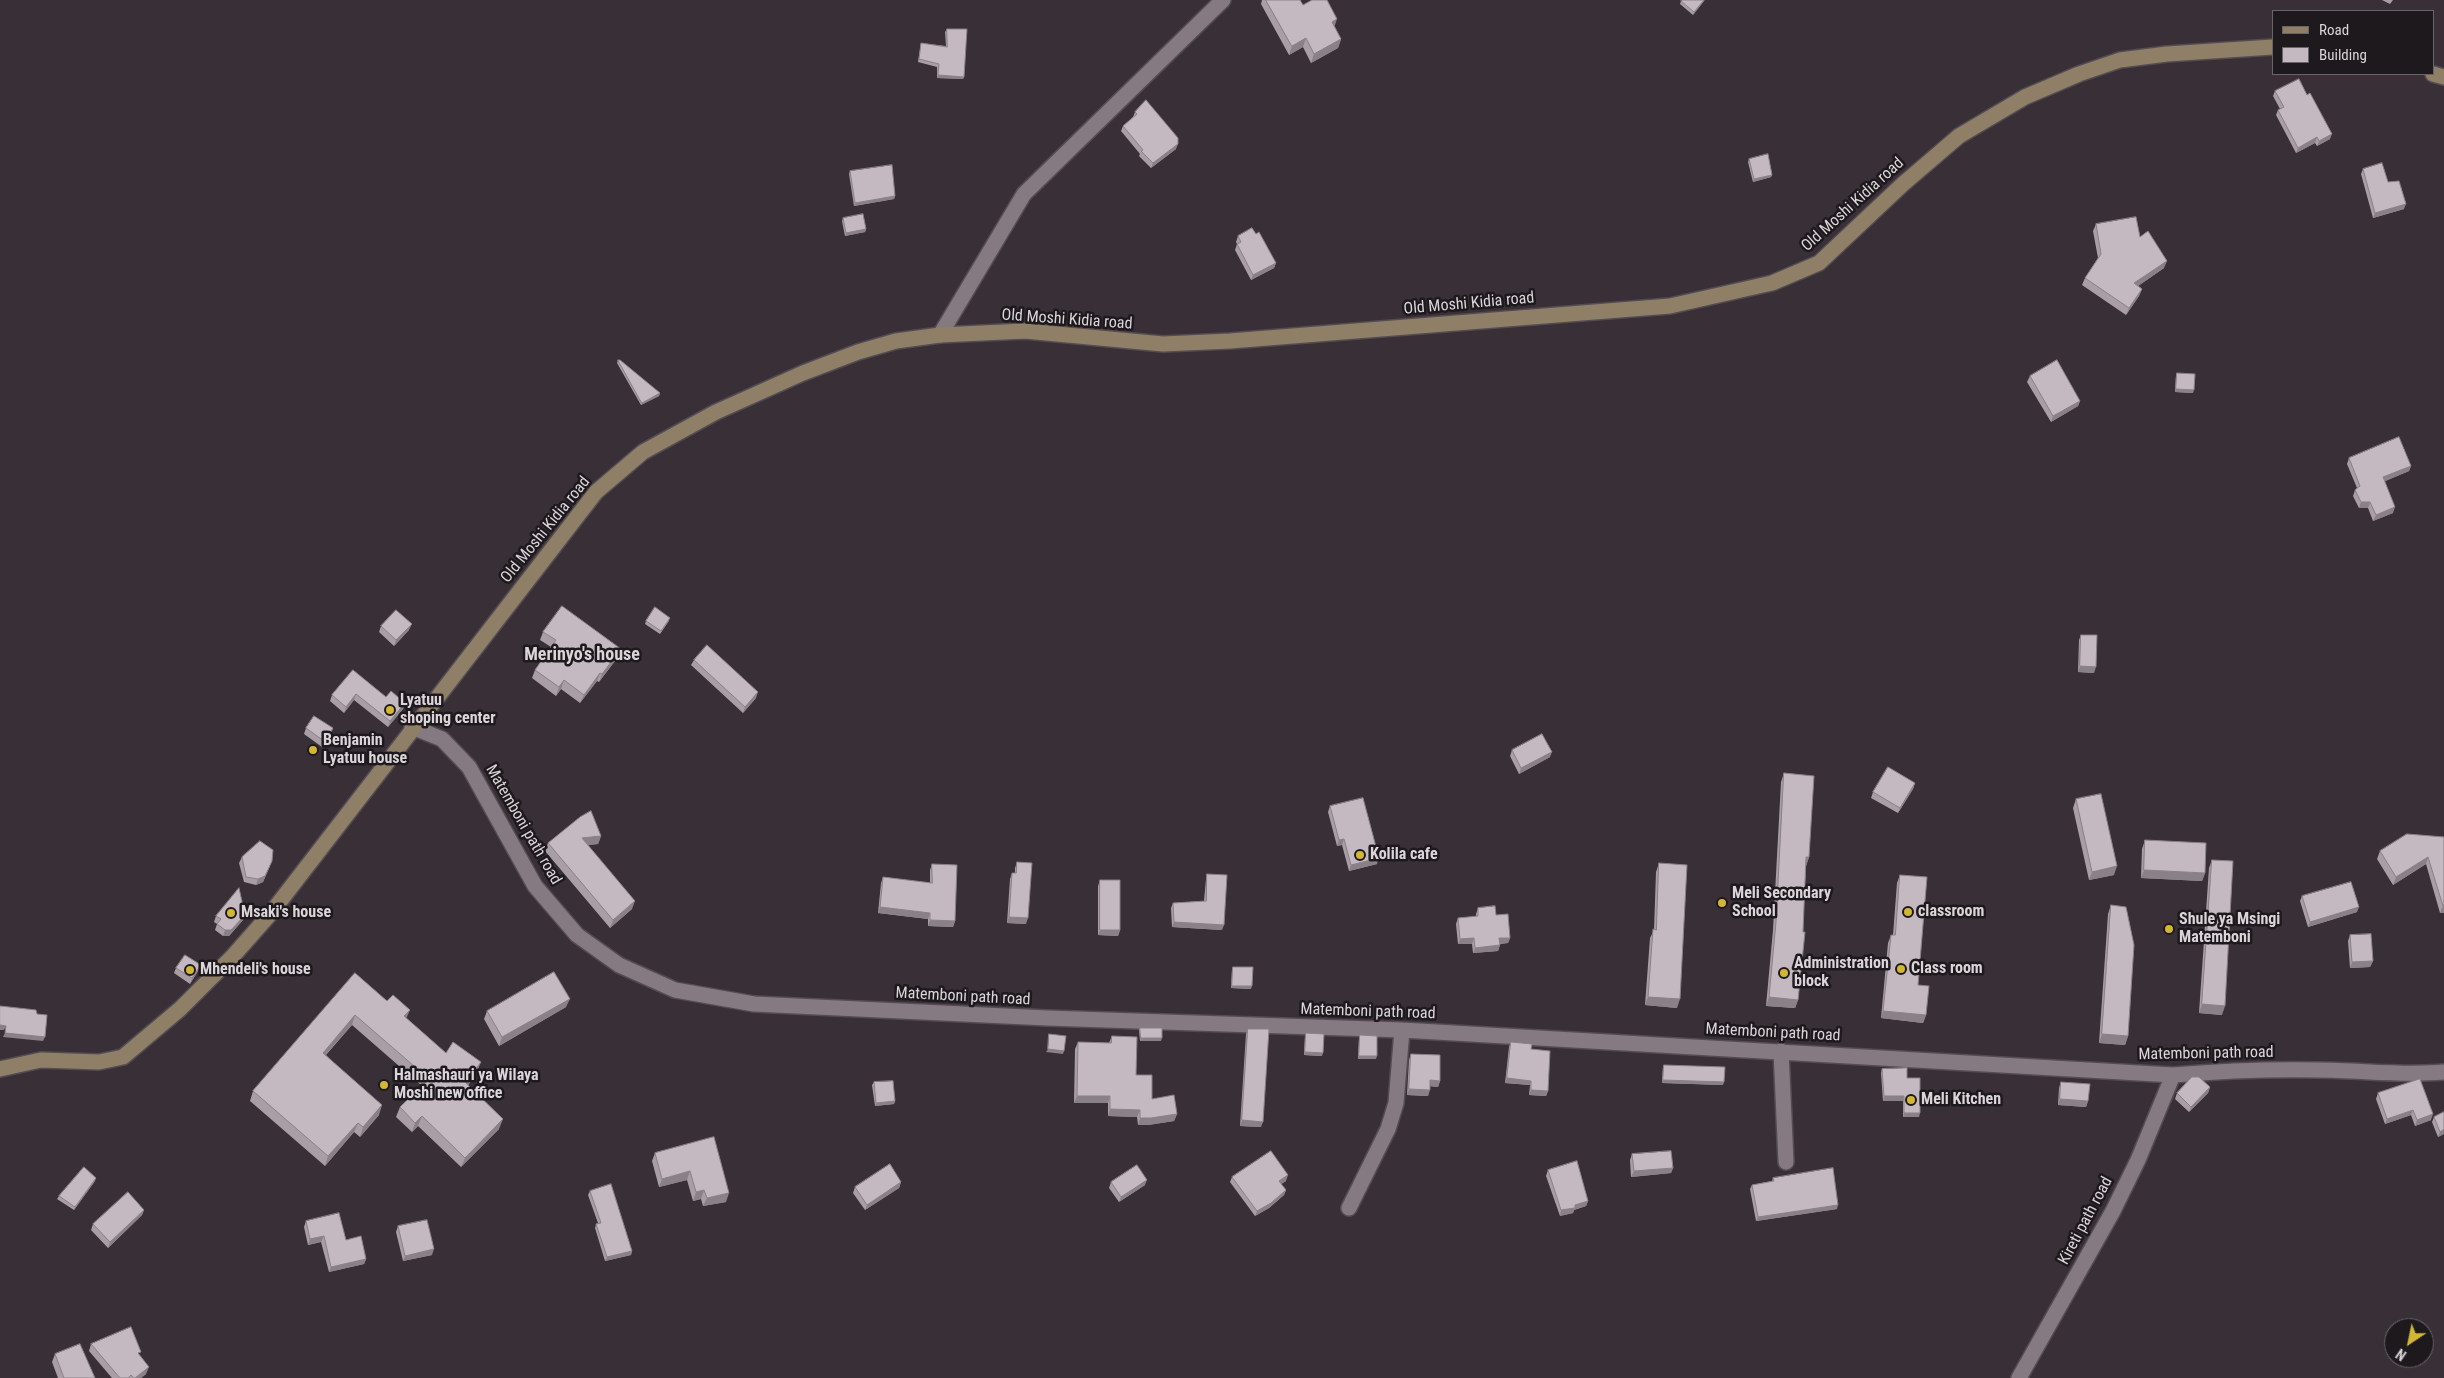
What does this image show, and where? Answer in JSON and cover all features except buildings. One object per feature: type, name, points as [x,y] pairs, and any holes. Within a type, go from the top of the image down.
[{"type":"street","points":[[940,335],[1024,194],[1222,0]]},
{"type":"street","name":"Old Moshi Kidia road","points":[[0,1069],[41,1060],[99,1062],[123,1057],[180,1009],[226,963],[271,913],[335,832],[412,727],[596,492],[644,452],[716,412],[858,352],[896,341],[940,335],[1025,331],[1163,344],[1182,343],[1670,306],[1772,283],[1819,263],[1903,184],[1959,136],[2025,98],[2120,60],[2187,52],[2272,47]]},
{"type":"street","name":"Matemboni path road","points":[[412,727],[442,739],[469,767],[535,886],[577,935],[619,965],[675,990],[754,1004],[1048,1018],[1402,1030],[2173,1075],[2220,1071],[2319,1070],[2417,1075],[2444,1072]]},
{"type":"street","points":[[1349,1208],[1388,1129],[1396,1103],[1402,1030]]},
{"type":"street","points":[[1781,1051],[1786,1162]]},
{"type":"street","name":"Kireti path road","points":[[2019,1378],[2113,1211],[2138,1160],[2173,1075]]},
{"type":"place","name":"Lyatuu shoping center","points":[[390,710]]},
{"type":"place","name":"Benjamin Lyatuu house","points":[[313,750]]},
{"type":"place","name":"Kolila cafe","points":[[1360,855]]},
{"type":"place","name":"Meli Secondary School","points":[[1722,903]]},
{"type":"place","name":"classroom","points":[[1908,912]]},
{"type":"place","name":"Msaki's house","points":[[231,913]]},
{"type":"place","name":"Shule ya Msingi Matemboni","points":[[2169,929]]},
{"type":"place","name":"Class room","points":[[1901,969]]},
{"type":"place","name":"Mhendeli's house","points":[[190,970]]},
{"type":"place","name":"Administration block","points":[[1784,973]]},
{"type":"place","name":"Halmashauri ya Wilaya Moshi new office","points":[[384,1085]]},
{"type":"place","name":"Meli Kitchen","points":[[1911,1100]]},
{"type":"district","name":"Merinyo's house","points":[[582,655]]}]
